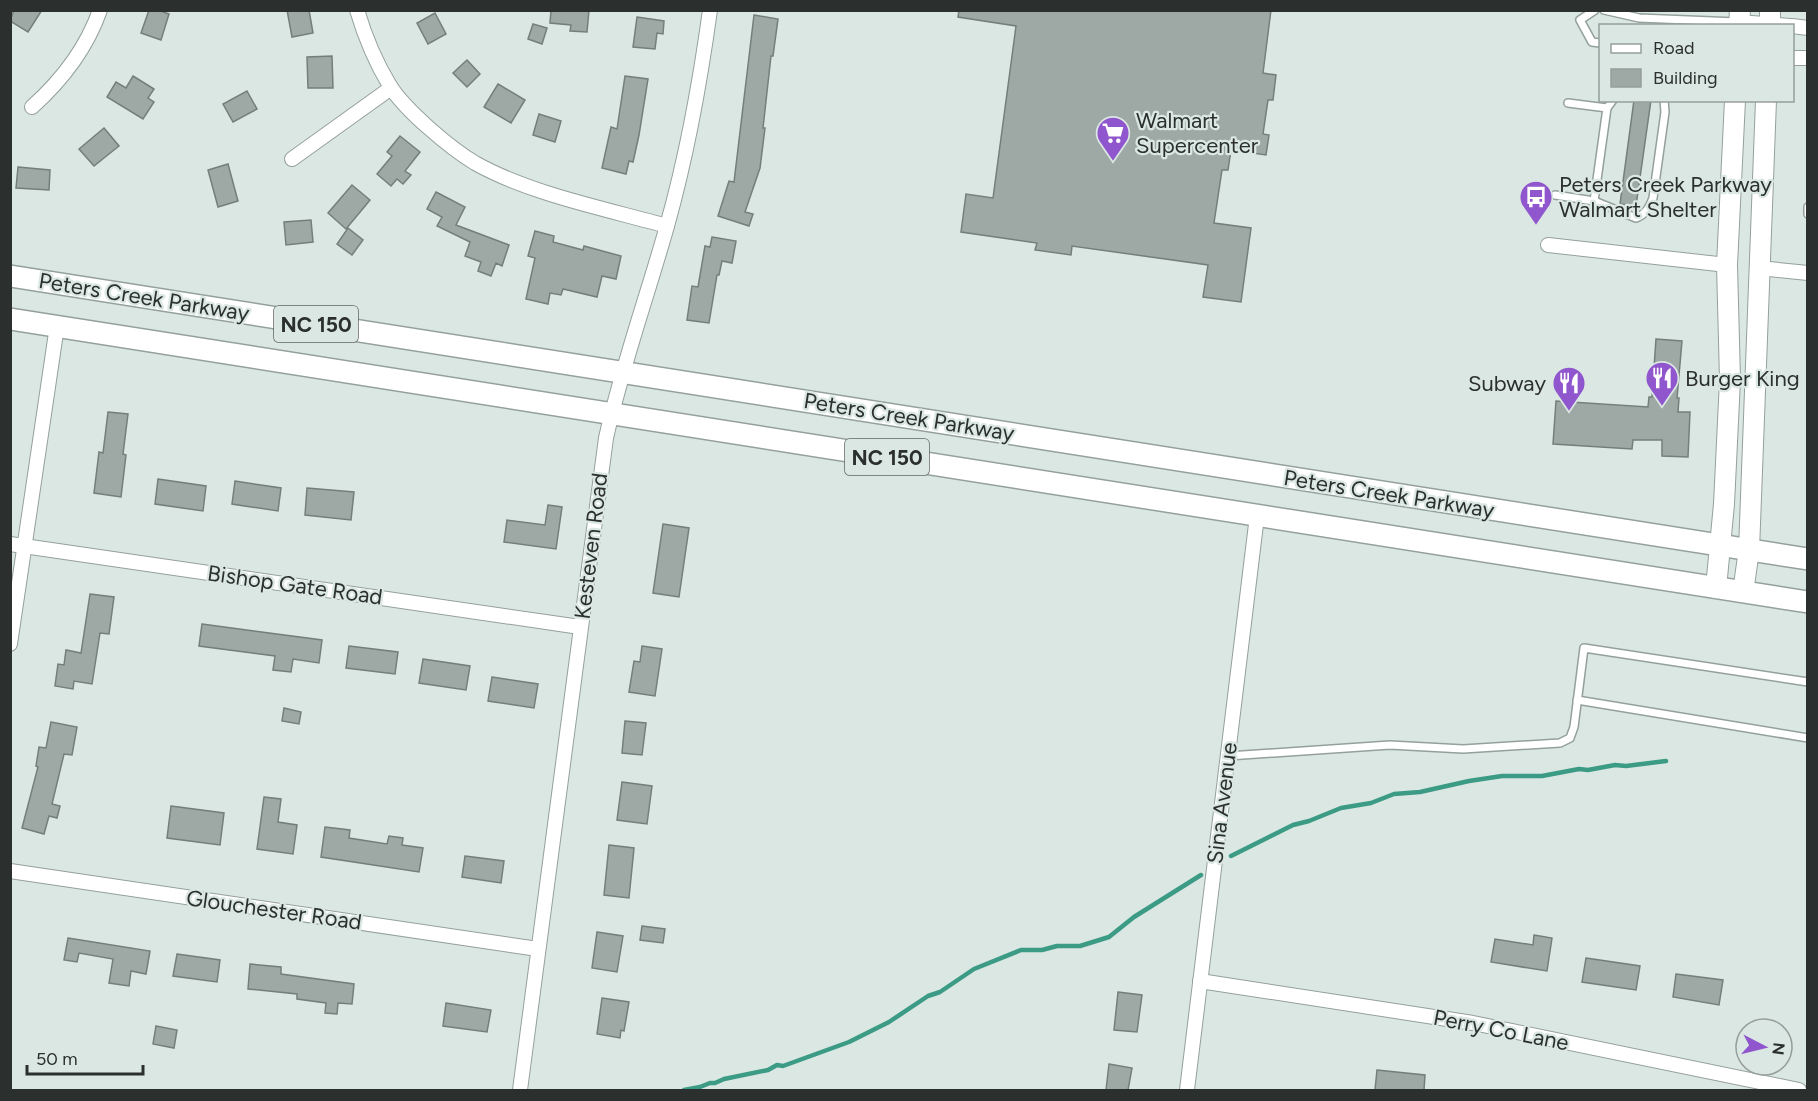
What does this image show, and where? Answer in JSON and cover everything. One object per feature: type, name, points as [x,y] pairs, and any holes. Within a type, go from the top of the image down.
[{"type":"main road","points":[[1716,588],[1721,546],[1730,380],[1727,265],[1735,102]]},
{"type":"main road","points":[[1743,592],[1749,550],[1766,102]]},
{"type":"main road","name":"Peters Creek Parkway","points":[[10,276],[1808,560]]},
{"type":"main road","name":"Peters Creek Parkway","points":[[10,319],[1808,603]]},
{"type":"street","points":[[32,107],[62,76],[86,40],[100,10]]},
{"type":"street","points":[[357,10],[364,33],[391,88],[418,117],[452,147],[475,163],[507,178],[667,226]]},
{"type":"street","name":"Kesteven Road","points":[[520,1090],[598,482],[622,371],[667,226],[684,160],[701,79],[710,10]]},
{"type":"street","points":[[1739,19],[1779,22]]},
{"type":"street","points":[[292,159],[391,88]]},
{"type":"street","points":[[1548,245],[1727,265]]},
{"type":"street","points":[[1759,268],[1808,273]]},
{"type":"street","points":[[10,644],[57,326]]},
{"type":"street","name":"Sina Avenue","points":[[1187,1090],[1257,516]]},
{"type":"street","name":"Bishop Gate Road","points":[[10,544],[580,627]]},
{"type":"street","name":"Glouchester Road","points":[[10,871],[538,949]]},
{"type":"street","name":"Perry Co Lane","points":[[1200,981],[1473,1023],[1799,1090]]},
{"type":"lane","points":[[1595,10],[1580,20],[1592,42],[1599,43]]},
{"type":"lane","points":[[1604,10],[1639,18],[1739,19]]},
{"type":"lane","points":[[1594,201],[1607,108],[1612,102]]},
{"type":"lane","points":[[1556,195],[1594,201],[1636,218],[1644,215],[1650,208],[1653,198],[1665,112],[1664,102]]},
{"type":"lane","points":[[1568,103],[1607,108]]},
{"type":"lane","points":[[1808,207],[1808,214]]},
{"type":"lane","points":[[1228,756],[1390,745],[1463,749],[1560,743],[1570,738],[1577,713],[1584,648],[1808,682]]},
{"type":"lane","points":[[1577,700],[1808,738]]},
{"type":"building","points":[[14,10],[42,10],[28,32],[10,21]]},
{"type":"building","points":[[149,10],[169,14],[161,40],[141,33]]},
{"type":"building","points":[[287,10],[309,10],[313,33],[292,37]]},
{"type":"building","points":[[551,10],[589,10],[587,32],[570,31],[571,25],[550,23]]},
{"type":"building","name":"Walmart Supercenter","points":[[959,10],[1271,10],[1263,73],[1276,75],[1273,100],[1268,100],[1263,134],[1269,135],[1266,155],[1231,150],[1228,170],[1222,170],[1214,223],[1251,228],[1241,302],[1203,297],[1208,265],[1072,246],[1071,255],[1035,250],[1037,243],[961,232],[966,194],[993,198],[1016,26],[958,17]]},
{"type":"building","points":[[435,13],[446,34],[428,44],[417,23]]},
{"type":"building","points":[[754,15],[778,19],[773,56],[771,56],[760,168],[745,212],[753,214],[749,226],[718,216],[729,181],[734,182]]},
{"type":"building","points":[[637,17],[664,21],[663,34],[657,33],[655,49],[633,47]]},
{"type":"building","points":[[533,24],[547,28],[542,44],[528,39]]},
{"type":"building","points":[[332,56],[333,88],[308,88],[307,57]]},
{"type":"building","points":[[467,60],[480,74],[467,87],[453,73]]},
{"type":"building","points":[[133,76],[154,89],[148,98],[154,102],[143,119],[107,97],[116,82],[126,88]]},
{"type":"building","points":[[625,76],[648,79],[633,162],[629,161],[626,174],[602,168],[611,127],[617,129]]},
{"type":"building","points":[[498,84],[525,100],[511,123],[484,107]]},
{"type":"building","points":[[247,91],[257,109],[233,122],[223,104]]},
{"type":"building","points":[[1634,102],[1651,102],[1636,206],[1620,204]]},
{"type":"building","points":[[539,114],[561,121],[555,142],[533,135]]},
{"type":"building","points":[[104,128],[119,146],[94,166],[79,149]]},
{"type":"building","points":[[400,136],[420,152],[405,171],[411,175],[403,184],[397,179],[391,186],[377,174],[392,156],[387,152]]},
{"type":"building","points":[[228,164],[238,201],[218,207],[208,170]]},
{"type":"building","points":[[18,167],[50,170],[49,190],[16,188]]},
{"type":"building","points":[[352,185],[370,200],[346,229],[328,213]]},
{"type":"building","points":[[436,192],[465,207],[456,225],[509,245],[502,266],[496,263],[491,276],[478,271],[481,262],[465,256],[470,242],[437,226],[442,217],[427,209]]},
{"type":"building","points":[[311,220],[313,242],[286,245],[284,222]]},
{"type":"building","points":[[348,228],[363,240],[352,255],[337,244]]},
{"type":"building","points":[[535,231],[554,236],[553,242],[583,250],[584,246],[621,256],[616,279],[602,276],[597,297],[563,289],[561,295],[550,293],[548,304],[526,299],[535,258],[528,256]]},
{"type":"building","points":[[712,237],[736,241],[732,263],[722,261],[719,275],[717,275],[709,323],[687,320],[692,286],[698,287],[705,246],[710,247]]},
{"type":"building","points":[[1656,339],[1682,341],[1677,398],[1679,398],[1678,412],[1690,412],[1688,457],[1662,456],[1662,440],[1633,440],[1632,449],[1553,444],[1556,401],[1648,407],[1649,397],[1652,397]]},
{"type":"building","points":[[108,412],[128,414],[121,497],[94,493],[99,452],[103,453]]},
{"type":"building","points":[[158,479],[206,486],[203,511],[155,504]]},
{"type":"building","points":[[235,481],[281,488],[278,511],[232,504]]},
{"type":"building","points":[[307,488],[354,492],[351,520],[305,515]]},
{"type":"building","points":[[548,505],[562,507],[556,549],[504,542],[507,520],[545,525]]},
{"type":"building","points":[[663,524],[689,528],[679,597],[653,593]]},
{"type":"building","points":[[90,594],[114,597],[109,634],[100,633],[92,684],[74,681],[73,689],[55,686],[58,664],[64,665],[66,650],[81,653]]},
{"type":"building","points":[[202,624],[322,640],[319,663],[293,659],[291,672],[273,670],[275,656],[199,646]]},
{"type":"building","points":[[349,646],[398,652],[395,674],[346,668]]},
{"type":"building","points":[[642,646],[662,649],[655,696],[629,692],[634,661],[640,662]]},
{"type":"building","points":[[423,659],[470,666],[466,690],[419,683]]},
{"type":"building","points":[[492,677],[538,684],[534,708],[488,701]]},
{"type":"building","points":[[284,708],[301,712],[299,724],[282,721]]},
{"type":"building","points":[[625,721],[646,723],[642,755],[622,753]]},
{"type":"building","points":[[51,722],[77,727],[72,755],[64,754],[52,804],[60,806],[57,818],[49,816],[44,834],[22,828],[38,767],[36,766],[39,747],[46,748]]},
{"type":"building","points":[[622,782],[652,786],[647,824],[617,820]]},
{"type":"building","points":[[264,797],[281,799],[278,822],[297,825],[293,854],[257,849]]},
{"type":"building","points":[[171,806],[224,813],[220,845],[167,838]]},
{"type":"building","points":[[325,827],[350,830],[349,838],[387,844],[389,836],[403,838],[402,845],[423,848],[419,872],[321,857]]},
{"type":"building","points":[[609,845],[634,848],[629,898],[604,895]]},
{"type":"building","points":[[465,856],[504,861],[501,883],[462,877]]},
{"type":"building","points":[[642,926],[665,929],[663,943],[640,940]]},
{"type":"building","points":[[597,932],[623,936],[617,972],[592,968]]},
{"type":"building","points":[[1534,935],[1552,938],[1547,971],[1491,962],[1495,939],[1533,945]]},
{"type":"building","points":[[68,938],[150,951],[146,974],[131,971],[129,986],[109,983],[113,959],[79,953],[77,962],[64,960]]},
{"type":"building","points":[[177,954],[220,960],[217,982],[173,976]]},
{"type":"building","points":[[1586,958],[1640,966],[1636,990],[1582,982]]},
{"type":"building","points":[[250,964],[281,967],[281,974],[354,984],[352,1004],[338,1003],[337,1014],[325,1013],[326,1003],[297,999],[297,994],[248,989]]},
{"type":"building","points":[[1676,974],[1723,980],[1719,1005],[1673,997]]},
{"type":"building","points":[[1118,992],[1142,995],[1137,1032],[1114,1030]]},
{"type":"building","points":[[602,998],[629,1002],[624,1031],[621,1030],[620,1038],[597,1034]]},
{"type":"building","points":[[446,1003],[491,1010],[487,1032],[443,1026]]},
{"type":"building","points":[[156,1026],[177,1030],[174,1048],[153,1044]]},
{"type":"building","points":[[1109,1064],[1132,1068],[1128,1090],[1106,1090]]},
{"type":"building","points":[[1377,1070],[1425,1075],[1424,1090],[1375,1090]]},
{"type":"waterway","points":[[1231,856],[1293,825],[1341,808],[1371,803],[1394,794],[1420,792],[1502,776],[1542,776],[1579,769],[1588,770],[1615,765],[1626,766],[1666,761]]},
{"type":"waterway","points":[[684,1090],[768,1070],[777,1065],[783,1066],[849,1042],[889,1022],[974,969],[1021,950],[1080,946],[1109,937],[1134,917],[1201,875]]},
{"type":"place","name":"Walmart Supercenter","points":[[1113,162]]},
{"type":"place","name":"Peters Creek Parkway Walmart Shelter","points":[[1536,226]]},
{"type":"place","name":"Burger King","points":[[1662,407]]},
{"type":"place","name":"Subway","points":[[1569,412]]}]
